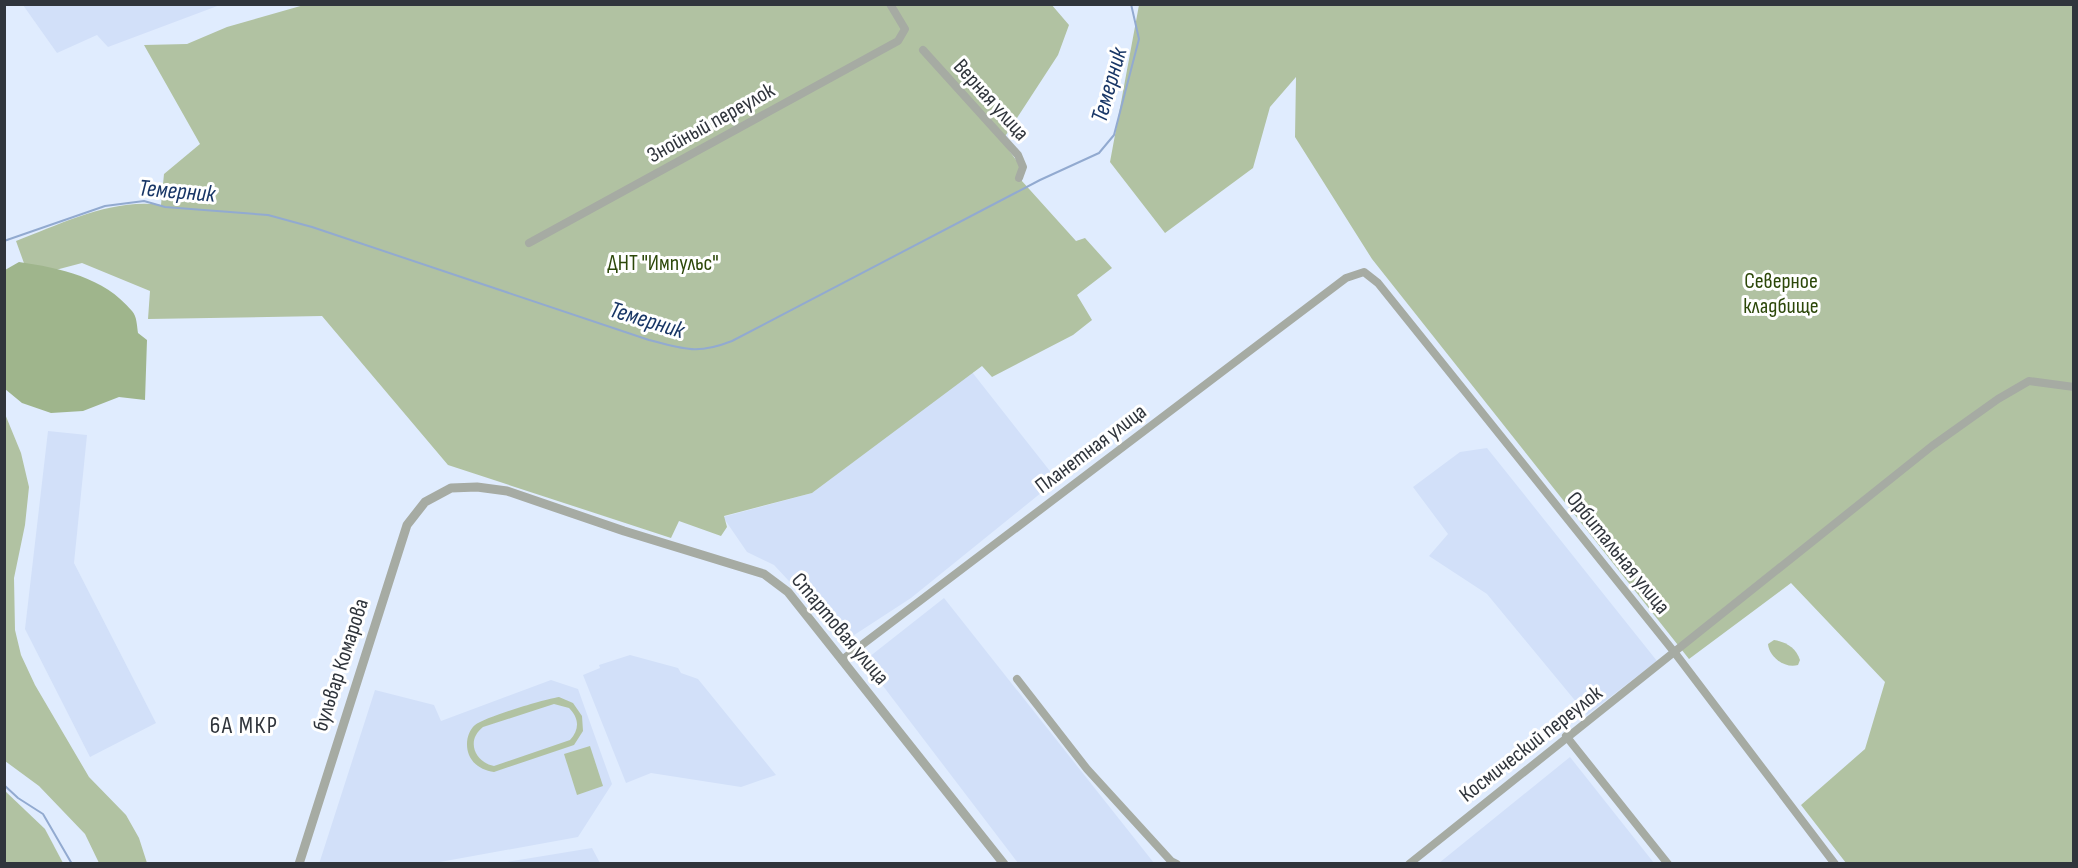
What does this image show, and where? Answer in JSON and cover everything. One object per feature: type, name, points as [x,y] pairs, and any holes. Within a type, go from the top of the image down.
[{"type":"street","name":"Знойный переулок","points":[[529,243],[898,41],[905,29],[890,4]]},
{"type":"street","name":"Верная улица","points":[[923,50],[1018,155],[1023,167],[1019,178]]},
{"type":"street","name":"Орбитальная улица","points":[[1364,272],[1385,292],[1674,653],[1835,864]]},
{"type":"street","name":"Планетная улица","points":[[842,660],[1346,278],[1364,272]]},
{"type":"street","name":"Космический переулок","points":[[1409,864],[1566,736],[1674,653],[1932,446],[1998,399],[2029,381],[2073,387]]},
{"type":"street","name":"Стартовая улица","points":[[440,492],[462,487],[507,491],[624,531],[764,574],[788,592],[1004,864]]},
{"type":"street","name":"бульвар Комарова","points":[[299,864],[400,540],[414,513],[440,492]]},
{"type":"street","points":[[1017,680],[1087,769],[1171,861],[1177,864]]},
{"type":"street","points":[[1566,736],[1668,864]]},
{"type":"shaded area","points":[[23,5],[220,5],[108,47],[97,35],[57,53]]},
{"type":"shaded area","points":[[972,372],[1057,480],[911,598],[845,641],[774,565],[747,552],[723,517],[812,493]]},
{"type":"shaded area","points":[[48,431],[87,435],[74,563],[156,723],[90,757],[25,629]]},
{"type":"shaded area","points":[[1487,448],[1657,661],[1587,715],[1487,594],[1429,556],[1448,534],[1413,487],[1460,452]]},
{"type":"shaded area","points":[[944,598],[1154,863],[1018,863],[864,661]]},
{"type":"shaded area","points":[[630,655],[678,668],[681,673],[698,679],[776,775],[741,787],[651,773],[626,783],[583,675],[600,668],[599,665]]},
{"type":"shaded area","points":[[551,680],[578,689],[612,784],[578,837],[440,862],[319,864],[375,690],[434,705],[441,721]]},
{"type":"shaded area","points":[[1570,757],[1654,863],[1439,863]]},
{"type":"shaded area","points":[[592,848],[600,863],[501,863]]},
{"type":"green space","name":"ДНТ \"Импульс\"","points":[[1051,4],[1069,25],[1058,55],[1002,141],[1022,168],[1021,180],[1076,241],[1085,238],[1112,268],[1077,295],[1092,320],[1073,335],[992,377],[982,366],[812,493],[724,516],[727,527],[721,536],[679,521],[671,538],[448,465],[322,316],[148,319],[150,291],[82,263],[29,277],[16,241],[69,220],[105,209],[124,205],[161,205],[164,174],[200,144],[144,45],[187,44],[227,27],[304,5]]},
{"type":"green space","name":"Северное кладбище","points":[[1139,5],[2073,5],[2073,863],[1846,863],[1801,805],[1865,749],[1885,682],[1791,583],[1689,659],[1372,259],[1295,137],[1296,77],[1270,107],[1253,168],[1165,233],[1110,162]]},
{"type":"green space","points":[[19,262],[50,267],[95,282],[121,299],[134,313],[138,333],[147,340],[145,400],[119,397],[83,411],[51,413],[22,403],[5,389],[5,270]]},
{"type":"green space","points":[[5,414],[21,453],[29,487],[25,525],[14,578],[15,630],[21,655],[35,685],[89,777],[126,815],[139,838],[147,863],[99,863],[85,834],[39,786],[5,761]]},
{"type":"green space","points":[[1774,640],[1783,642],[1793,649],[1800,660],[1798,665],[1783,664],[1778,661],[1771,653],[1768,644]]},
{"type":"green space","points":[[559,697],[573,703],[582,716],[583,731],[574,745],[494,772],[483,769],[473,762],[467,743],[470,731],[475,725],[502,713]],"holes":[[[554,704],[569,708],[577,724],[570,740],[494,766],[487,764],[477,755],[475,738],[483,727]]]},
{"type":"green space","points":[[590,746],[603,786],[577,795],[564,754]]},
{"type":"green space","points":[[4,790],[45,829],[63,863],[5,863]]},
{"type":"waterway","name":"Темерник","points":[[4,241],[105,206],[144,201],[165,207],[268,215],[312,227],[649,340],[682,348],[709,348],[732,341],[1040,180],[1099,153],[1114,135],[1139,39],[1131,4]]},
{"type":"waterway","name":"Темерник","points":[[4,785],[18,798],[43,814],[72,864]]},
{"type":"district","name":"6А МКР","points":[[244,725]]}]
